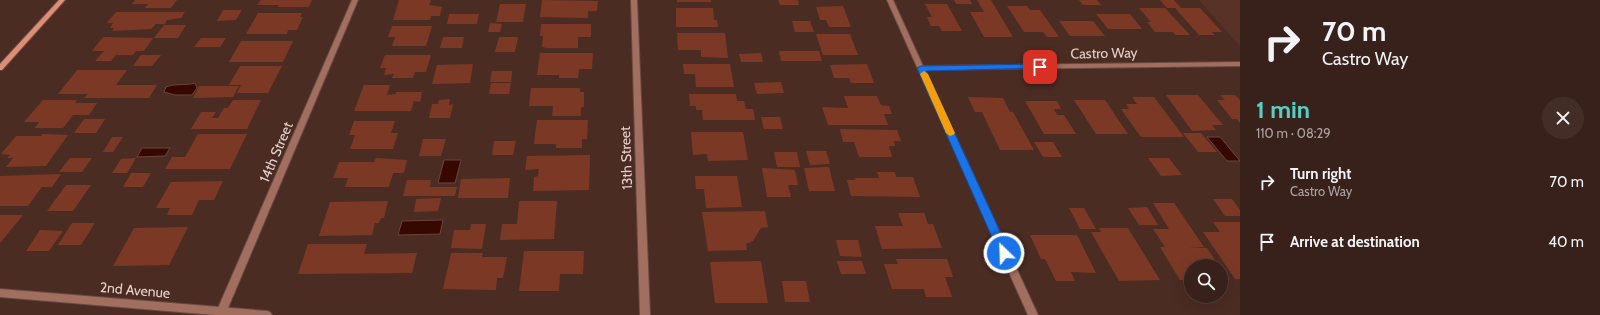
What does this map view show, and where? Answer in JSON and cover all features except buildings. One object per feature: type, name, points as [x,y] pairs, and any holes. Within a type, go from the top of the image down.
[{"type":"main road","points":[[0,68],[62,0]]},
{"type":"street","name":"14th Street","points":[[221,313],[355,0]]},
{"type":"street","name":"13th Street","points":[[634,0],[645,315]]},
{"type":"street","points":[[890,0],[1032,315]]},
{"type":"street","name":"Castro Way","points":[[921,68],[1240,64]]},
{"type":"street","name":"2nd Avenue","points":[[0,293],[221,313],[267,315]]},
{"type":"shaded area","points":[[1199,0],[1240,0],[1240,46],[1239,45]]},
{"type":"shaded area","points":[[195,83],[197,88],[192,95],[175,95],[164,92],[166,87],[169,86]]},
{"type":"shaded area","points":[[1207,137],[1220,137],[1240,161],[1227,161]]},
{"type":"shaded area","points":[[142,148],[170,148],[165,156],[137,157]]},
{"type":"shaded area","points":[[444,160],[461,160],[455,183],[438,183]]},
{"type":"shaded area","points":[[443,220],[440,234],[398,235],[402,221]]},
{"type":"slow traffic","points":[[924,74],[950,133]]},
{"type":"route","points":[[1004,253],[921,68],[1040,67]]}]
